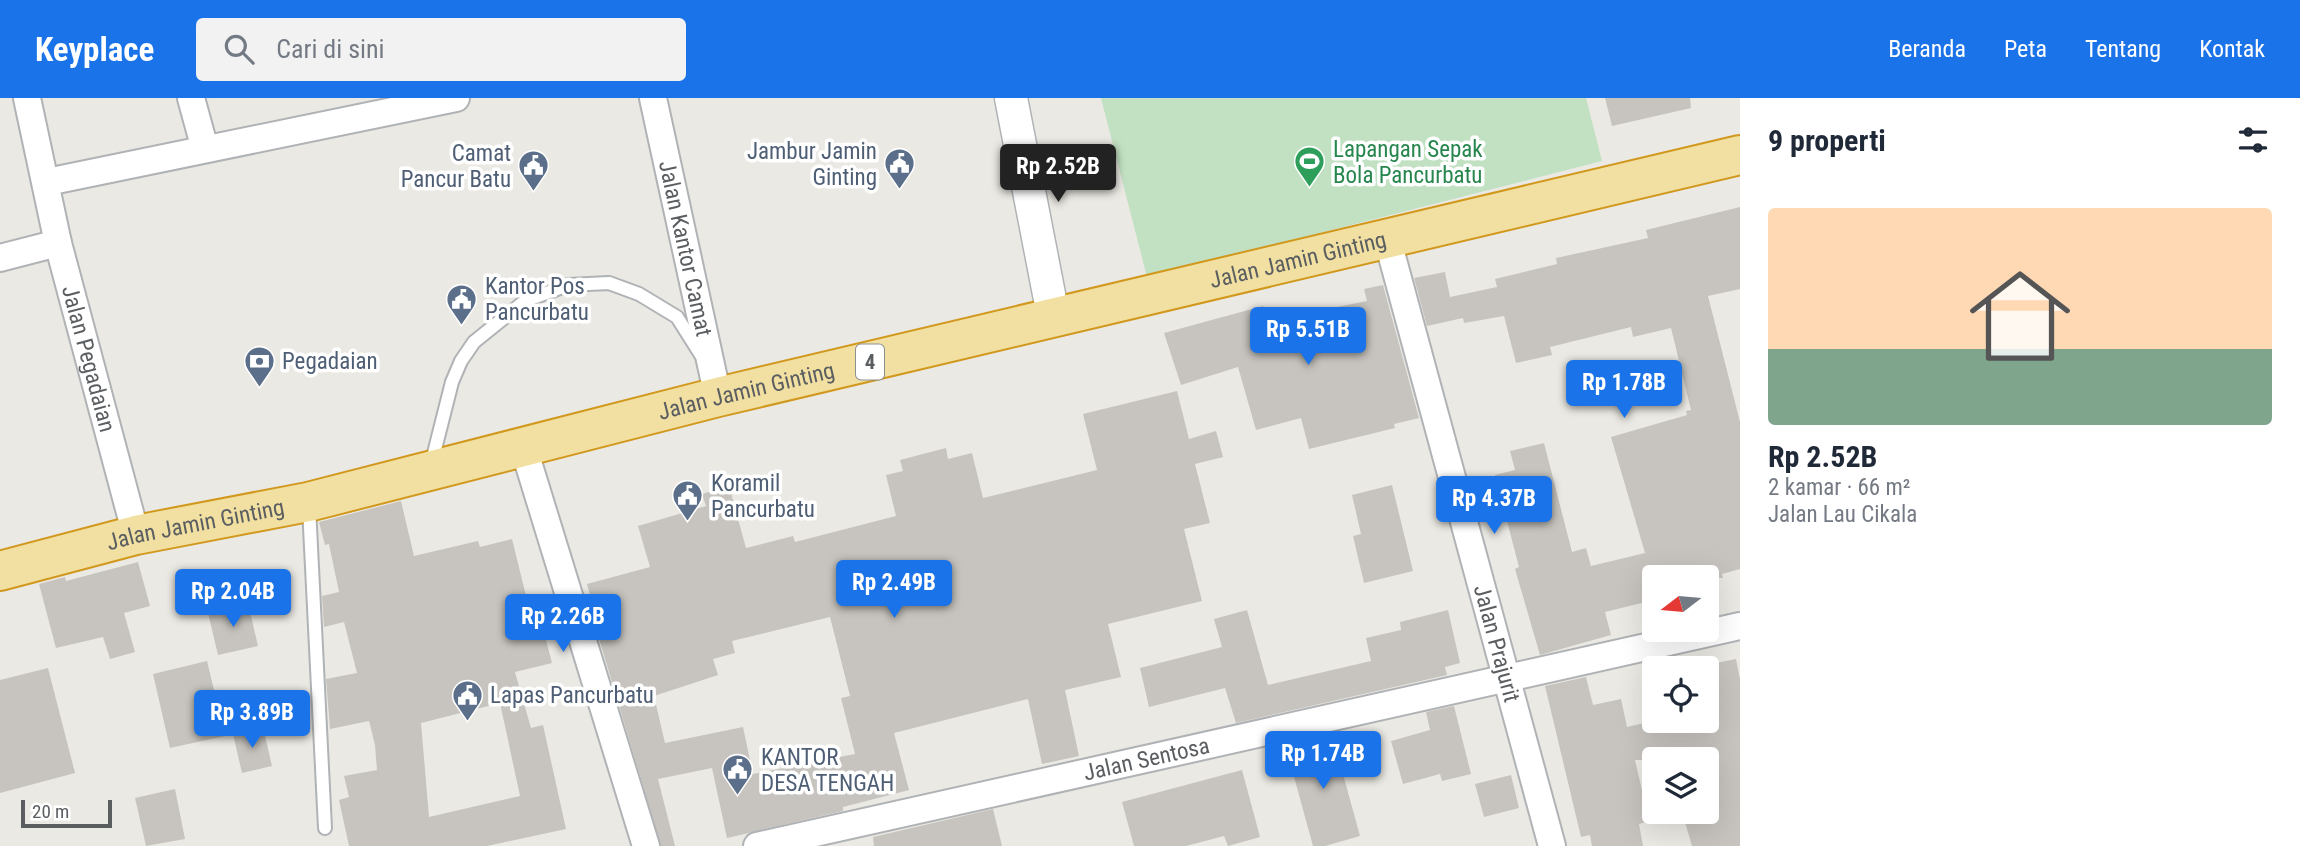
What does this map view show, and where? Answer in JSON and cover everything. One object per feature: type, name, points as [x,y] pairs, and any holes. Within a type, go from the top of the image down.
[{"type":"highway","name":"Jalan Jamin Ginting","points":[[0,570],[136,534],[308,502],[430,468],[524,449],[717,388],[1054,320],[1740,155]]},
{"type":"street","name":"Jalan Pegadaian","points":[[27,98],[58,243],[136,534]]},
{"type":"street","points":[[191,98],[205,149]]},
{"type":"street","points":[[47,182],[456,98]]},
{"type":"street","name":"Jalan Kantor Camat","points":[[653,98],[717,388]]},
{"type":"street","points":[[1011,98],[1054,320]]},
{"type":"street","name":"Jalan Prajurit","points":[[1387,238],[1552,846]]},
{"type":"street","points":[[0,258],[58,243]]},
{"type":"street","points":[[524,449],[646,846]]},
{"type":"street","name":"Jalan Sentosa","points":[[757,846],[1740,626]]},
{"type":"lane","points":[[430,468],[452,383],[461,361],[474,342],[525,302],[568,285],[609,283],[659,305],[677,317],[717,388]]},
{"type":"lane","points":[[308,502],[325,828]]},
{"type":"green space","name":"Lapangan Sepak Bola Pancurbatu","points":[[1101,98],[1586,98],[1602,161],[1147,277]]},
{"type":"building","points":[[1605,98],[1690,98],[1691,108],[1612,126]]},
{"type":"building","points":[[1740,207],[1740,289],[1708,296],[1740,422],[1740,569],[1722,574],[1723,578],[1719,578],[1719,565],[1642,565],[1642,603],[1605,612],[1611,635],[1540,655],[1515,569],[1519,567],[1495,475],[1515,470],[1510,451],[1544,443],[1572,552],[1586,548],[1591,566],[1645,553],[1611,437],[1687,415],[1686,411],[1691,410],[1671,328],[1633,337],[1631,327],[1550,347],[1552,355],[1516,363],[1504,316],[1464,323],[1463,318],[1427,326],[1414,278],[1445,272],[1450,297],[1497,287],[1495,279],[1557,264],[1556,258],[1648,238],[1646,230]]},
{"type":"building","points":[[1383,285],[1419,418],[1394,424],[1395,428],[1309,449],[1301,418],[1256,430],[1238,367],[1181,385],[1164,333],[1263,306],[1267,321],[1367,301],[1364,289]]},
{"type":"building","points":[[1177,391],[1189,439],[1216,431],[1223,457],[1195,464],[1210,523],[1184,529],[1202,601],[1108,624],[1121,677],[1065,690],[1079,756],[1042,764],[1028,699],[894,733],[909,790],[843,807],[843,811],[727,838],[712,768],[658,779],[675,846],[661,846],[597,632],[600,631],[587,584],[650,567],[638,526],[706,506],[702,494],[729,486],[746,548],[793,536],[795,542],[896,516],[886,475],[903,471],[900,460],[946,448],[948,459],[972,453],[983,498],[1097,470],[1083,414]],"holes":[[[830,617],[850,696],[841,698],[855,754],[753,774],[743,727],[665,743],[654,696],[718,675],[713,659],[735,653],[732,641]]]},
{"type":"building","points":[[1392,485],[1413,571],[1364,583],[1353,536],[1361,534],[1352,495]]},
{"type":"building","points":[[401,501],[414,556],[478,541],[480,547],[512,539],[528,604],[536,602],[552,663],[515,672],[531,728],[543,725],[566,829],[487,846],[349,846],[339,800],[349,797],[344,776],[377,770],[375,745],[369,721],[330,729],[326,679],[357,673],[344,622],[324,627],[322,596],[339,592],[329,544],[325,545],[319,522]],"holes":[[[500,703],[520,796],[429,817],[421,723]]]},
{"type":"building","points":[[138,562],[150,606],[124,613],[135,652],[110,659],[103,637],[56,648],[39,584],[65,577],[66,581]]},
{"type":"building","points":[[248,603],[258,646],[218,655],[208,613]]},
{"type":"building","points":[[1247,610],[1268,685],[1371,661],[1366,638],[1401,630],[1400,622],[1448,610],[1460,663],[1445,667],[1447,675],[1236,723],[1225,688],[1149,707],[1140,668],[1222,647],[1214,619]]},
{"type":"building","points":[[1736,659],[1740,679],[1740,846],[1692,846],[1686,824],[1719,824],[1719,747],[1642,747],[1642,760],[1635,760],[1642,790],[1642,823],[1639,824],[1643,846],[1592,846],[1590,835],[1581,837],[1545,686],[1586,677],[1593,705],[1621,699],[1627,727],[1642,724],[1642,733],[1719,733],[1719,662]]},
{"type":"building","points":[[207,661],[225,736],[170,748],[153,674]]},
{"type":"building","points":[[48,668],[75,773],[0,793],[0,680]]},
{"type":"building","points":[[1454,706],[1471,774],[1442,781],[1440,774],[1403,784],[1391,741],[1430,730],[1426,712]]},
{"type":"building","points":[[263,727],[272,766],[242,773],[233,734]]},
{"type":"building","points":[[1332,734],[1360,836],[1325,846],[1313,846],[1285,744]]},
{"type":"building","points":[[1242,770],[1260,837],[1228,846],[1224,836],[1186,846],[1134,846],[1122,802]]},
{"type":"building","points":[[1511,775],[1519,808],[1484,817],[1475,784]]},
{"type":"building","points":[[175,789],[185,839],[146,846],[135,798]]},
{"type":"building","points":[[993,809],[1002,846],[874,846],[873,837]]},
{"type":"place","name":"Lapangan Sepak Bola Pancurbatu","points":[[1310,189]]},
{"type":"place","name":"Jambur Jamin Ginting","points":[[900,191]]},
{"type":"place","name":"Camat Pancur Batu","points":[[534,193]]},
{"type":"place","name":"Kantor Pos Pancurbatu","points":[[462,326]]},
{"type":"place","name":"Pegadaian","points":[[259,388]]},
{"type":"place","name":"Koramil Pancurbatu","points":[[688,523]]},
{"type":"place","name":"Lapas Pancurbatu","points":[[467,722]]},
{"type":"place","name":"KANTOR DESA TENGAH","points":[[738,797]]}]
